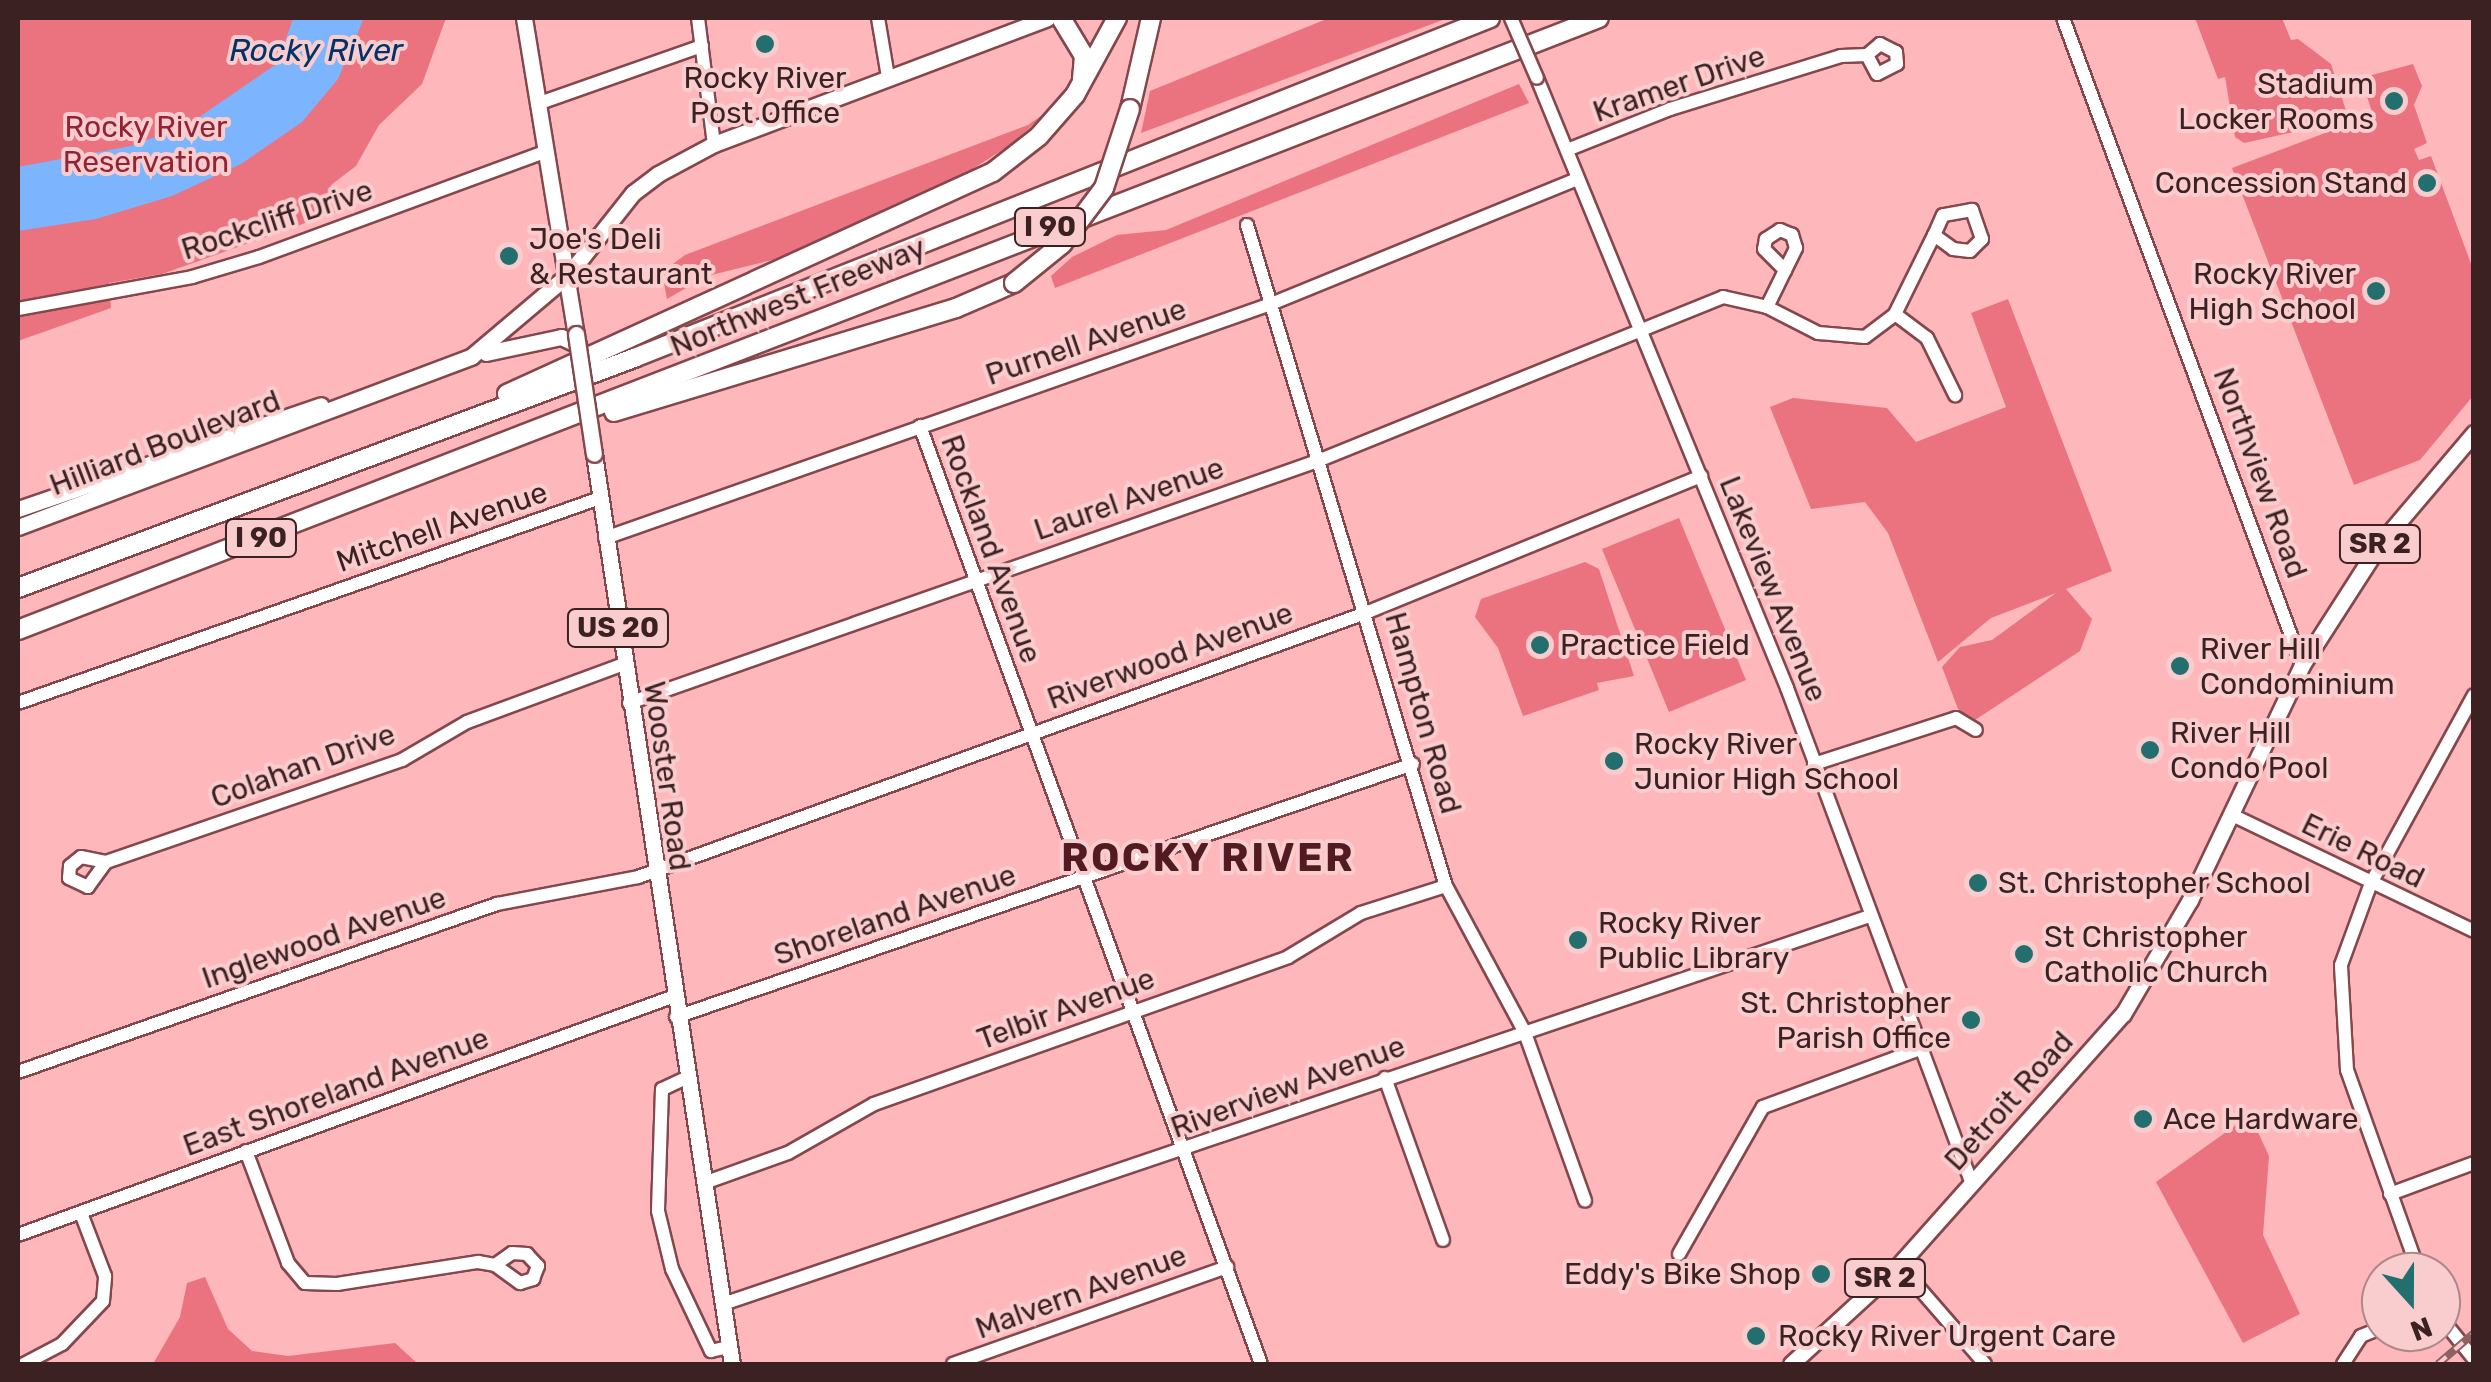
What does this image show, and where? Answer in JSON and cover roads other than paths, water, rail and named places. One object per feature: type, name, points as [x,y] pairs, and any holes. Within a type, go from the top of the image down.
[{"type":"highway","points":[[1061,18],[1084,56],[1077,92]]},
{"type":"highway","points":[[426,434],[603,346],[849,243],[994,172],[1040,136],[1077,92],[1117,18]]},
{"type":"highway","points":[[503,445],[956,308],[1014,282],[1062,244],[1104,188],[1130,109],[1151,18]]},
{"type":"highway","name":"Northwest Freeway","points":[[18,588],[426,434],[1490,18]]},
{"type":"highway","name":"Northwest Freeway","points":[[18,630],[503,445],[999,246],[1599,18]]},
{"type":"main road","name":"Wooster Road","points":[[524,18],[568,275],[572,339],[594,454],[652,871],[732,1364]]},
{"type":"main road","name":"Hilliard Boulevard","points":[[18,527],[278,433],[330,406],[472,356],[568,275],[632,194],[714,144],[1047,18]]},
{"type":"main road","points":[[472,356],[572,339]]},
{"type":"main road","name":"Hilliard Boulevard","points":[[18,509],[293,410],[330,406]]},
{"type":"main road","name":"Detroit Road","points":[[1791,1364],[1899,1265],[2123,1014],[2232,815],[2302,665],[2379,545],[2474,433]]},
{"type":"street","points":[[698,18],[714,144]]},
{"type":"street","points":[[878,18],[888,77]]},
{"type":"street","name":"Lakeview Avenue","points":[[1511,18],[1701,476],[1972,1184]]},
{"type":"street","name":"Northview Road","points":[[2063,18],[2302,665]]},
{"type":"street","points":[[537,104],[702,46]]},
{"type":"street","name":"Kramer Drive","points":[[1566,150],[1688,103],[1841,56],[1867,55]]},
{"type":"street","name":"Rockcliff Drive","points":[[18,309],[186,278],[544,152]]},
{"type":"street","name":"Purnell Avenue","points":[[605,538],[1270,304],[1578,179]]},
{"type":"street","name":"Hampton Road","points":[[1247,225],[1368,612],[1446,886],[1525,1033],[1585,1201]]},
{"type":"street","points":[[1934,235],[1895,314],[1927,338],[1955,395]]},
{"type":"street","points":[[1768,307],[1785,270]]},
{"type":"street","name":"Laurel Avenue","points":[[629,703],[1320,460],[1723,297],[1768,307],[1842,340],[1865,336],[1895,314]]},
{"type":"street","name":"Rockland Avenue","points":[[920,426],[1261,1364]]},
{"type":"street","name":"Riverwood Avenue","points":[[652,871],[1368,612],[1701,476]]},
{"type":"street","name":"Mitchell Avenue","points":[[18,703],[600,498]]},
{"type":"street","name":"Colahan Drive","points":[[106,862],[402,760],[467,722],[624,664]]},
{"type":"street","points":[[2412,1252],[2347,1070],[2340,1022],[2341,964],[2371,883],[2474,694]]},
{"type":"street","points":[[1814,764],[1956,718],[1976,730]]},
{"type":"street","name":"Shoreland Avenue","points":[[676,1016],[1413,764]]},
{"type":"street","name":"Erie Road","points":[[2232,815],[2474,931]]},
{"type":"street","name":"Inglewood Avenue","points":[[18,1072],[497,904],[652,871]]},
{"type":"street","name":"Telbir Avenue","points":[[704,1183],[788,1153],[874,1104],[1288,956],[1361,913],[1446,886]]},
{"type":"street","name":"Riverview Avenue","points":[[722,1304],[1870,916]]},
{"type":"street","name":"East Shoreland Avenue","points":[[18,1235],[672,997]]},
{"type":"street","points":[[1679,1254],[1763,1107],[1920,1049]]},
{"type":"street","points":[[686,1078],[662,1089],[658,1211],[672,1269],[711,1352],[729,1348]]},
{"type":"street","points":[[1385,1078],[1443,1240]]},
{"type":"street","points":[[246,1151],[288,1264],[305,1282],[495,1265]]},
{"type":"street","points":[[2390,1194],[2474,1163]]},
{"type":"street","points":[[24,1364],[62,1344],[103,1301],[105,1276],[81,1213]]},
{"type":"street","points":[[1899,1265],[1985,1364]]},
{"type":"street","name":"Malvern Avenue","points":[[953,1364],[1227,1267]]},
{"type":"street","points":[[2344,1364],[2361,1336]]},
{"type":"water","name":"Rocky River","points":[[293,18],[364,18],[338,79],[302,122],[241,164],[172,196],[96,219],[18,231],[18,167],[131,146],[189,124],[278,63]]},
{"type":"railway","points":[[2438,1364],[2474,1333]]},
{"type":"place","name":"Rocky River Post Office","points":[[765,44]]},
{"type":"place","name":"Stadium Locker Rooms","points":[[2394,101]]},
{"type":"place","name":"Concession Stand","points":[[2427,183]]},
{"type":"place","name":"Joe's Deli & Restaurant","points":[[509,256]]},
{"type":"place","name":"Rocky River High School","points":[[2376,291]]},
{"type":"place","name":"Practice Field","points":[[1540,645]]},
{"type":"place","name":"River Hill Condominium","points":[[2180,666]]},
{"type":"place","name":"River Hill Condo Pool","points":[[2150,750]]},
{"type":"place","name":"Rocky River Junior High School","points":[[1614,761]]},
{"type":"place","name":"St. Christopher School","points":[[1978,883]]},
{"type":"place","name":"Rocky River Public Library","points":[[1578,940]]},
{"type":"place","name":"St Christopher Catholic Church","points":[[2024,954]]},
{"type":"place","name":"St. Christopher Parish Office","points":[[1971,1020]]},
{"type":"place","name":"Ace Hardware","points":[[2143,1119]]},
{"type":"place","name":"Eddy's Bike Shop","points":[[1821,1274]]},
{"type":"place","name":"Rocky River Urgent Care","points":[[1756,1336]]},
{"type":"district","name":"ROCKY RIVER","points":[[1208,858]]},
{"type":"park label","name":"Rocky River Reservation","points":[[146,144]]}]
